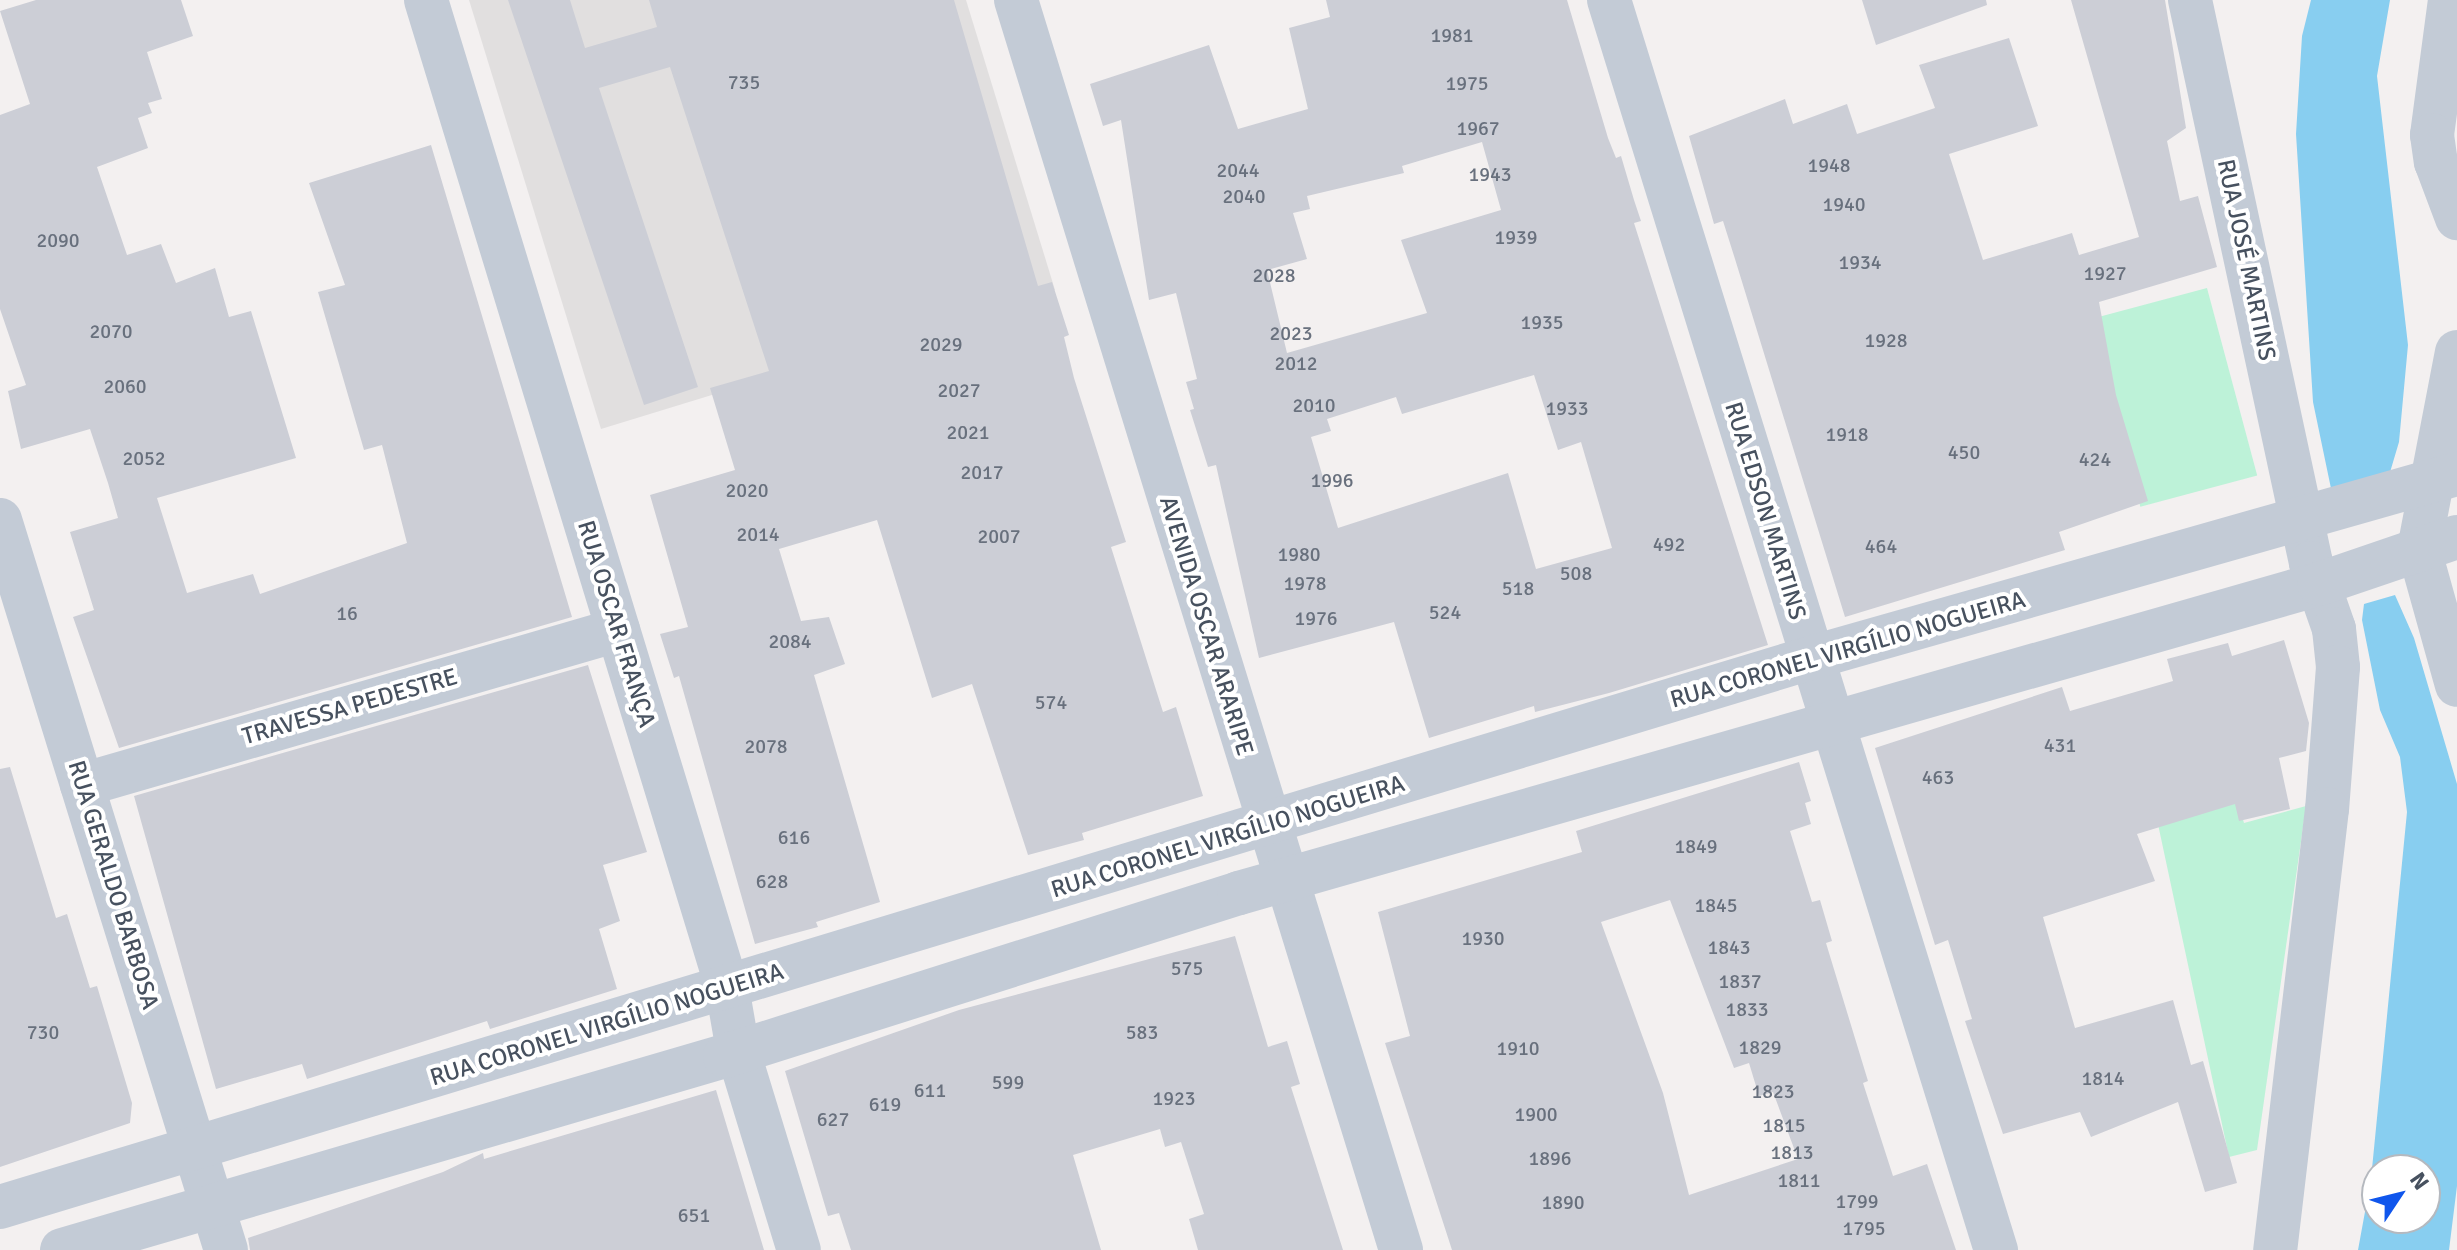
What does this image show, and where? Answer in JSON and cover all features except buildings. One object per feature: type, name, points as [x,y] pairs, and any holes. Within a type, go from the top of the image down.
[{"type":"street","name":"RUA OSCAR FRANÇA","points":[[426,0],[727,987],[738,1051],[799,1250]]},
{"type":"street","name":"AVENIDA OSCAR ARARIPE","points":[[1016,0],[1401,1250]]},
{"type":"street","name":"RUA EDSON MARTINS","points":[[1609,0],[1810,658],[1996,1250]]},
{"type":"street","points":[[2450,0],[2432,135],[2436,162],[2457,218]]},
{"type":"street","name":"RUA JOSÉ MARTINS","points":[[2193,4],[2302,520],[2334,629],[2337,683],[2327,809],[2275,1250]]},
{"type":"street","points":[[2457,352],[2438,543],[2457,685]]},
{"type":"street","name":"RUA CORONEL VIRGÍLIO NOGUEIRA","points":[[0,1207],[196,1151],[1810,658],[2446,477]]},
{"type":"street","name":"RUA GERALDO BARBOSA","points":[[0,520],[226,1250]]},
{"type":"street","points":[[62,1250],[738,1051],[1286,881],[2319,584],[2438,543]]},
{"type":"street","name":"TRAVESSA PEDESTRE","points":[[82,785],[618,630]]},
{"type":"shaded area","points":[[469,0],[966,0],[1055,290],[601,429]]},
{"type":"green space","points":[[2207,288],[2257,475],[2140,507],[2090,319]]},
{"type":"green space","points":[[2228,767],[2244,823],[2306,806],[2257,1150],[2229,1157],[2149,782]]},
{"type":"water","points":[[2311,0],[2390,0],[2377,76],[2408,345],[2399,442],[2388,479],[2333,498],[2313,402],[2296,134],[2302,36]]},
{"type":"water","points":[[2395,595],[2414,638],[2457,784],[2457,1186],[2449,1250],[2358,1250],[2361,1234],[2441,1234],[2441,1154],[2373,1154],[2407,812],[2400,757],[2380,710],[2362,620],[2364,604]]}]
